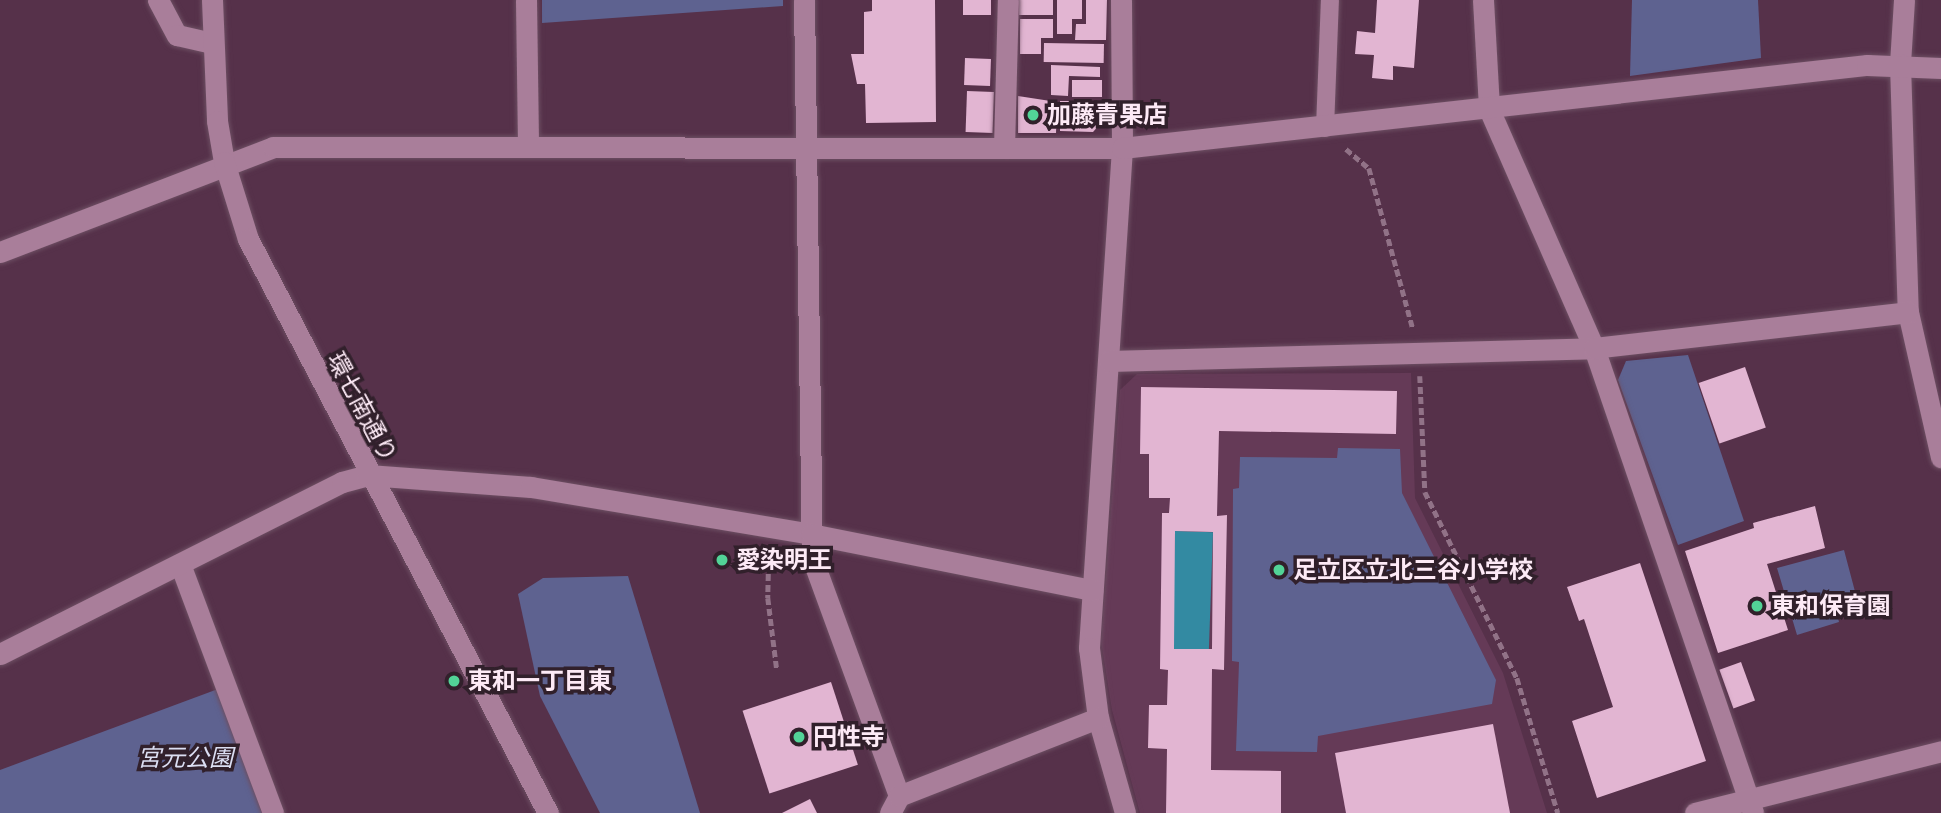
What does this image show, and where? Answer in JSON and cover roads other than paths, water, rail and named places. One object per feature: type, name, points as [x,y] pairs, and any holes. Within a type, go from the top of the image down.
[{"type":"street","points":[[158,0],[177,35],[213,43]]},
{"type":"street","name":"環七南通り","points":[[212,0],[213,43],[224,162],[248,239],[267,282],[548,813]]},
{"type":"street","points":[[526,0],[528,144]]},
{"type":"street","points":[[804,0],[812,558],[894,804],[1098,718]]},
{"type":"street","points":[[1004,148],[1008,0]]},
{"type":"street","points":[[1121,0],[1122,148],[1089,649],[1098,718],[1125,813]]},
{"type":"street","points":[[1483,0],[1489,109],[1594,348],[1751,807]]},
{"type":"street","points":[[1904,0],[1900,64],[1908,312],[1941,457]]},
{"type":"street","points":[[0,252],[224,162],[273,147],[528,144],[807,148],[1122,148],[1330,128],[1900,64],[1941,68]]},
{"type":"street","points":[[1110,361],[1594,348],[1908,312]]},
{"type":"street","points":[[0,654],[342,482],[368,475],[531,486],[811,534],[1092,590]]},
{"type":"street","points":[[180,564],[273,813]]},
{"type":"street","points":[[1695,813],[1751,807],[1941,751]]},
{"type":"lane","points":[[1330,0],[1330,128]]},
{"type":"place","name":"加藤青果店","points":[[1033,115]]},
{"type":"place","name":"愛染明王","points":[[722,560]]},
{"type":"place","name":"足立区立北三谷小学校","points":[[1279,570]]},
{"type":"place","name":"東和保育園","points":[[1757,606]]},
{"type":"place","name":"東和一丁目東","points":[[454,681]]},
{"type":"place","name":"円性寺","points":[[799,737]]},
{"type":"park label","name":"宮元公園","points":[[185,758]]}]
